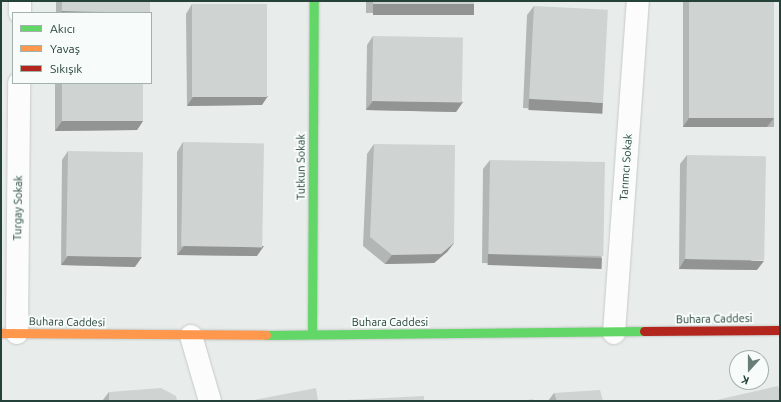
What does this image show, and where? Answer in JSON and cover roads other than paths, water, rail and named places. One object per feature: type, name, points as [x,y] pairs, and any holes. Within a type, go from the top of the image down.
[{"type":"main road","name":"Tutkun Sokak","points":[[312,334],[314,1]]},
{"type":"main road","name":"Buhara Caddesi","points":[[9,333],[191,336],[614,333],[780,330]]},
{"type":"street","points":[[20,1],[20,12]]},
{"type":"street","name":"Tarımcı Sokak","points":[[614,333],[638,1]]},
{"type":"street","name":"Turgay Sokak","points":[[9,333],[19,84]]},
{"type":"street","points":[[191,336],[210,401]]}]
